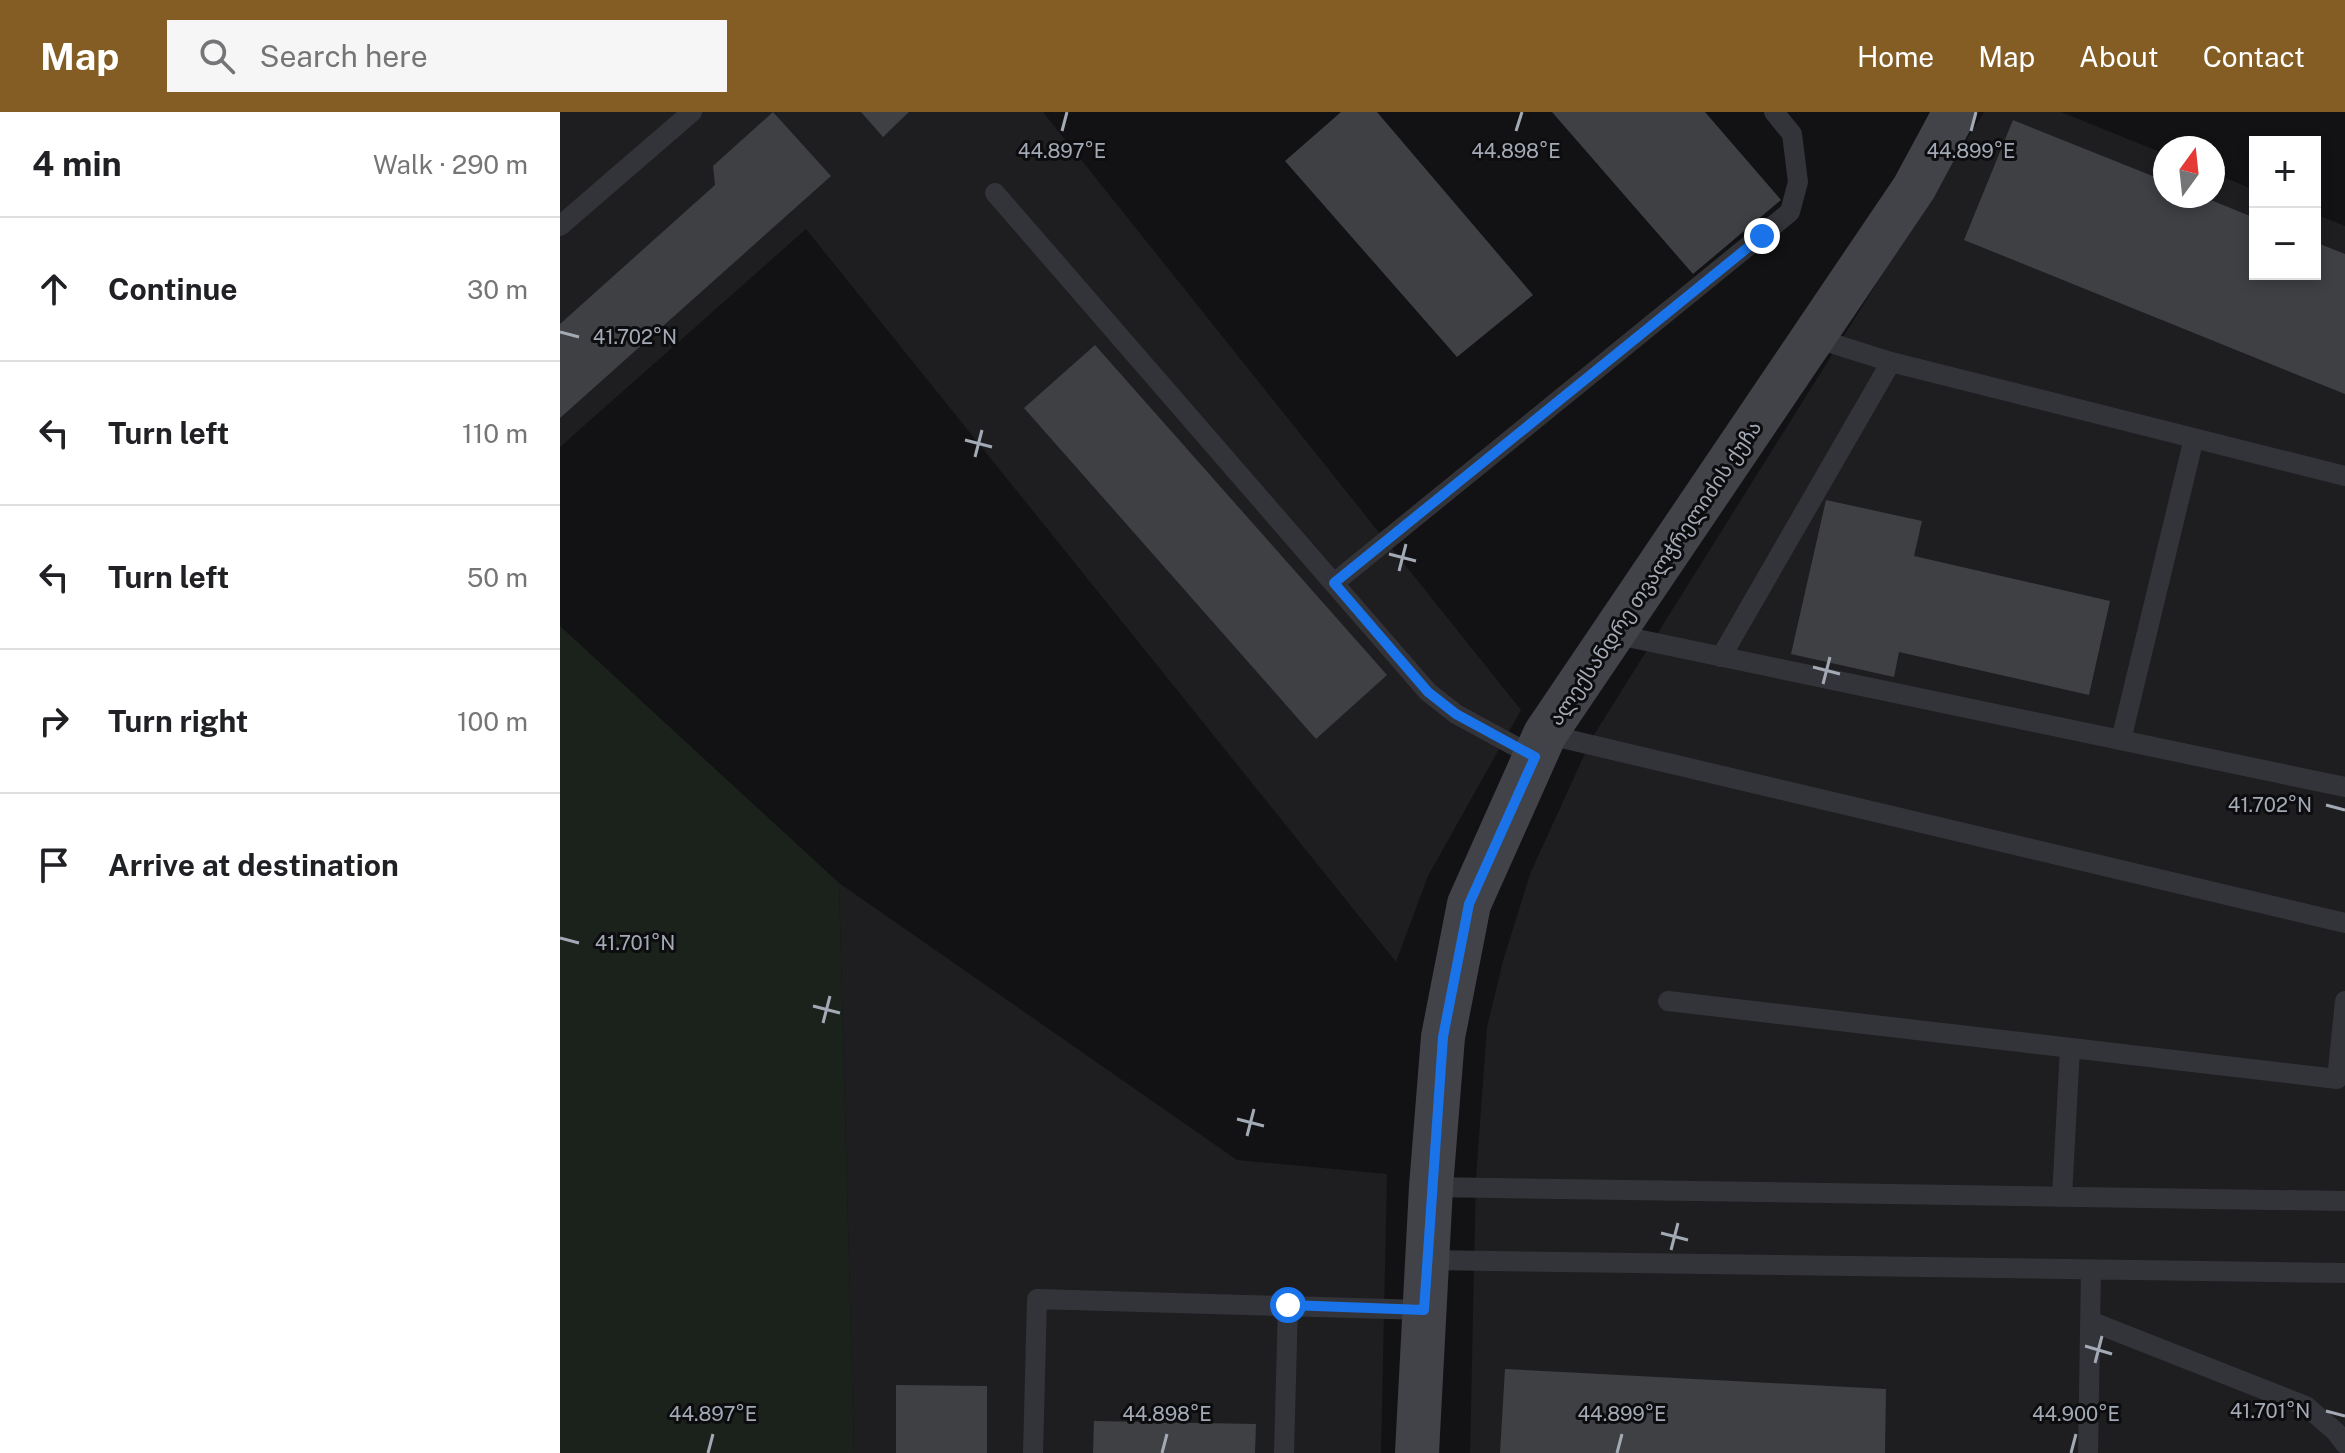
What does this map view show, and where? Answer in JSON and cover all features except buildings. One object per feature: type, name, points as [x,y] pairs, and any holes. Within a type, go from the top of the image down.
[{"type":"street","name":"ალექსანდრე თვალჭრელიძის ქუჩა","points":[[1417,1453],[1426,1260],[1443,1037],[1469,904],[1540,746],[1914,188],[1955,112]]},
{"type":"lane","points":[[560,226],[692,112]]},
{"type":"lane","points":[[1334,583],[1790,212],[1798,182],[1792,134],[1774,112]]},
{"type":"lane","points":[[995,193],[1428,692],[1456,714],[1540,746],[2345,923]]},
{"type":"lane","points":[[1815,338],[1891,362],[2345,476]]},
{"type":"lane","points":[[1721,657],[1891,362]]},
{"type":"lane","points":[[2121,740],[2194,438]]},
{"type":"lane","points":[[1613,634],[2345,787]]},
{"type":"lane","points":[[1668,1001],[2337,1079],[2345,1001]]},
{"type":"lane","points":[[2062,1197],[2070,1048]]},
{"type":"lane","points":[[1431,1187],[2345,1201]]},
{"type":"lane","points":[[1426,1260],[2345,1273]]},
{"type":"lane","points":[[2088,1453],[2091,1270]]},
{"type":"lane","points":[[1033,1453],[1037,1299],[1424,1310]]},
{"type":"lane","points":[[1284,1453],[1288,1305]]},
{"type":"lane","points":[[2090,1321],[2306,1406],[2345,1444]]},
{"type":"shaded area","points":[[560,112],[1043,112],[1521,710],[1428,876],[1396,962],[806,229],[560,447]]},
{"type":"shaded area","points":[[1984,112],[2061,112],[2153,149],[2153,208],[2225,208],[2225,178],[2249,188],[2249,280],[2321,280],[2321,216],[2345,226],[2345,1453],[1470,1453],[1476,1177],[1487,1027],[1503,961],[1530,874],[1592,738]]},
{"type":"shaded area","points":[[560,626],[839,883],[854,1453],[560,1453]]},
{"type":"shaded area","points":[[839,883],[1237,1160],[1387,1174],[1381,1453],[854,1453]]},
{"type":"route","points":[[1288,1305],[1424,1310],[1443,1037],[1469,904],[1535,757],[1456,714],[1428,692],[1334,583],[1762,236]]}]
